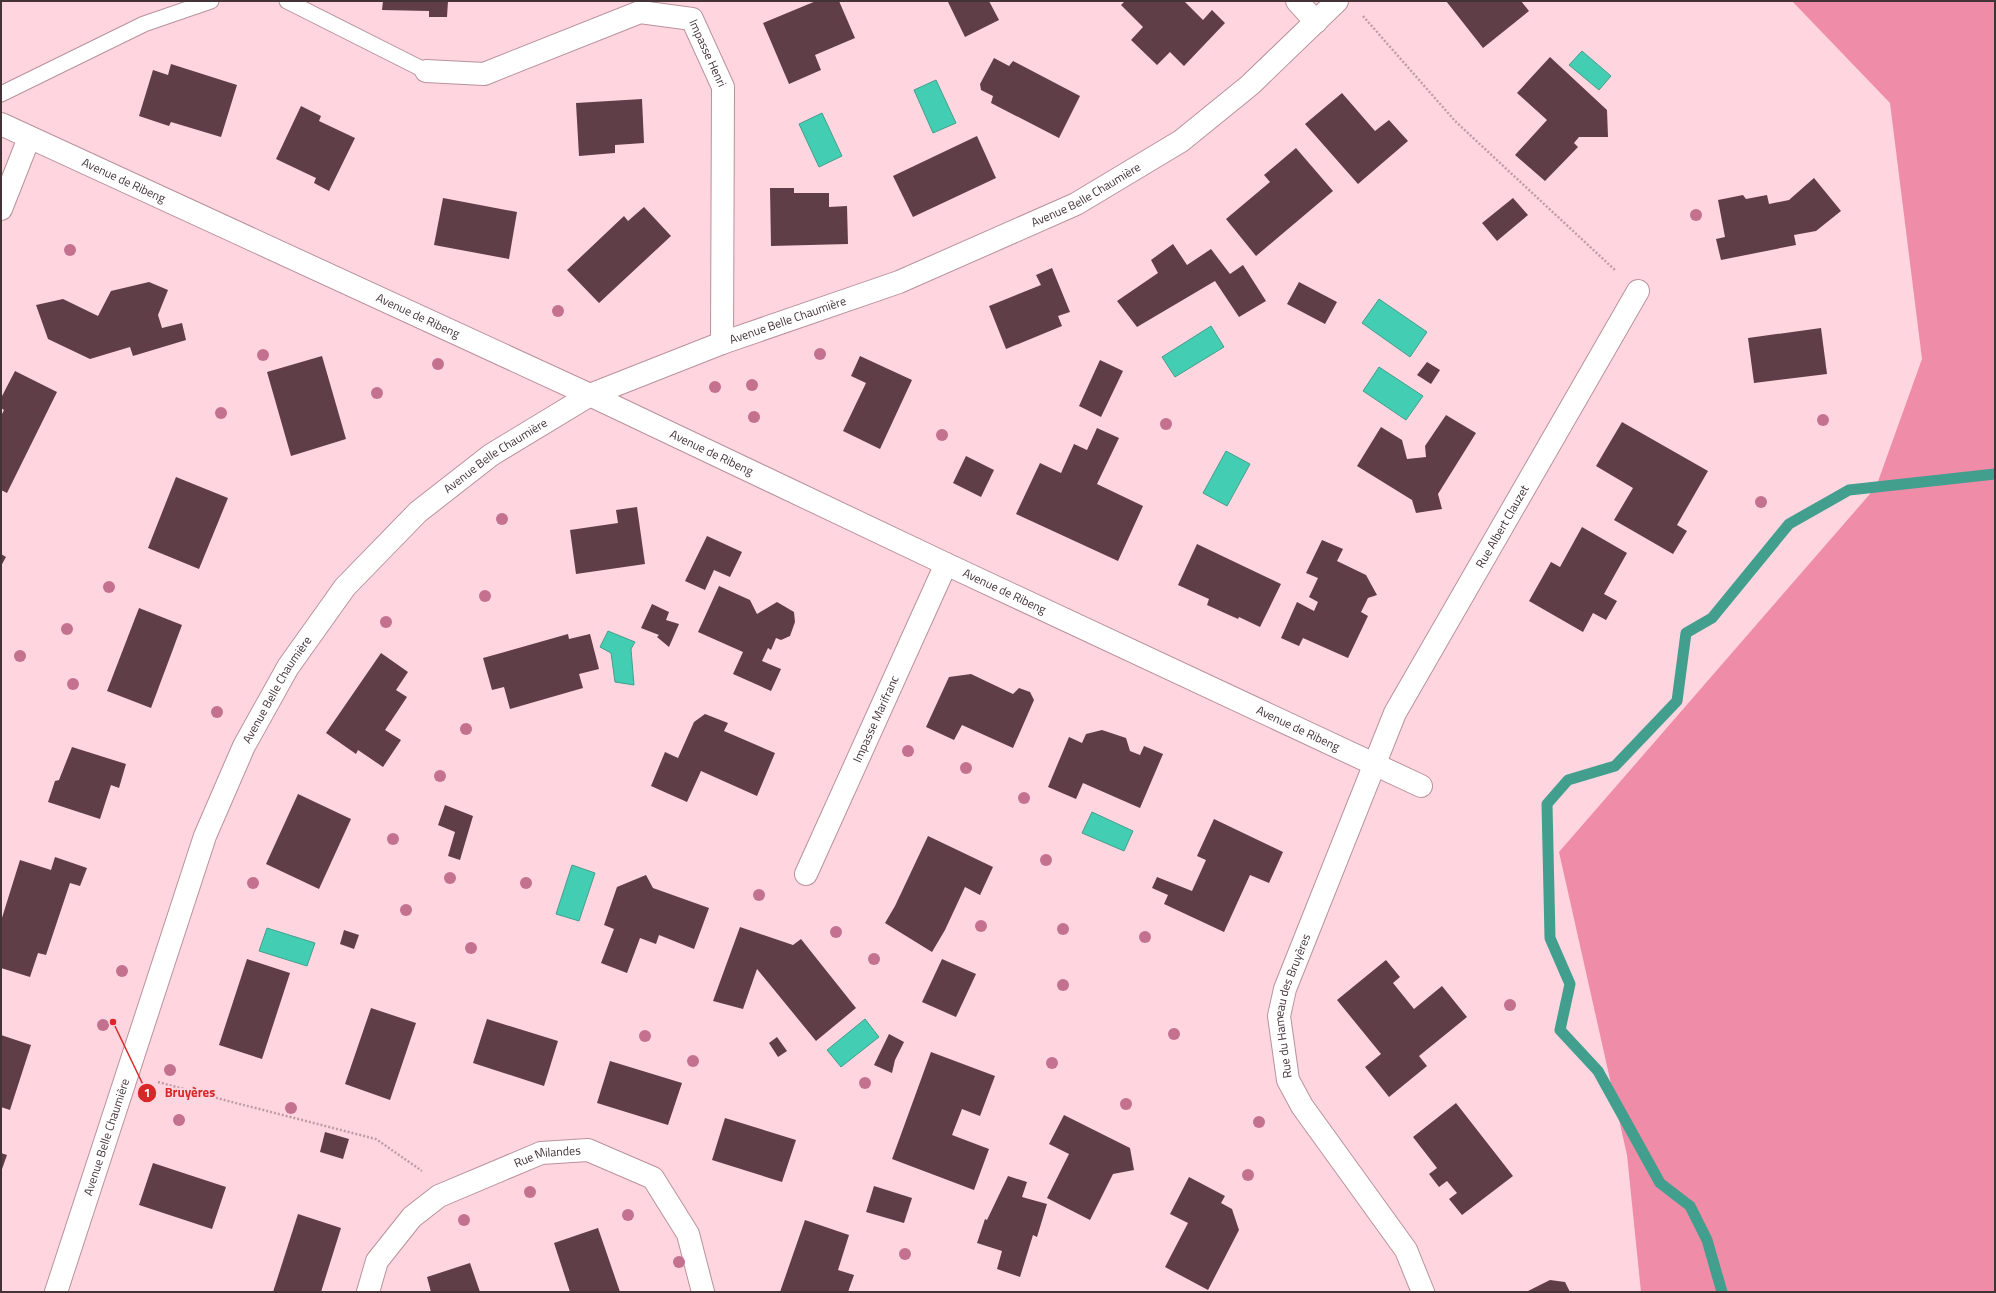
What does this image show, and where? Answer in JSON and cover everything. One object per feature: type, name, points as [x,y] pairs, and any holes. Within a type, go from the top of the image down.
[{"type":"street","points":[[1297,1],[1316,22]]},
{"type":"street","name":"Avenue Belle Chaumière","points":[[56,1292],[205,836],[244,746],[288,667],[345,586],[418,512],[491,455],[590,395],[722,343],[899,282],[1076,204],[1181,141],[1250,85],[1336,1]]},
{"type":"street","name":"Impasse Henri","points":[[426,71],[484,74],[640,12],[692,19],[724,87],[722,343]]},
{"type":"street","name":"Avenue de Ribeng","points":[[1,124],[590,395],[946,564],[1421,786]]},
{"type":"street","points":[[1,209],[29,138]]},
{"type":"street","name":"Rue Albert Clauzet","points":[[1375,765],[1395,713],[1638,291]]},
{"type":"street","name":"Impasse Marifranc","points":[[806,874],[946,564]]},
{"type":"street","name":"Rue du Hameau des Bruyères","points":[[1375,765],[1285,989],[1279,1016],[1288,1080],[1302,1106],[1406,1250],[1423,1292]]},
{"type":"street","name":"Rue Milandes","points":[[368,1292],[377,1261],[412,1217],[439,1196],[541,1153],[588,1150],[653,1178],[688,1234],[703,1292]]},
{"type":"lane","points":[[1,94],[144,24],[211,1]]},
{"type":"lane","points":[[287,1],[426,71]]},
{"type":"path","points":[[1360,13],[1455,121],[1638,291]]},
{"type":"path","points":[[128,1073],[228,1102],[376,1139],[421,1170],[439,1196]]},
{"type":"shaded area","points":[[1792,1],[1995,1],[1995,1292],[1641,1292],[1627,1155],[1559,852],[1876,487],[1922,359],[1890,103]]},
{"type":"shaded area","points":[[1582,51],[1611,76],[1599,90],[1569,65]]},
{"type":"shaded area","points":[[936,80],[956,123],[933,133],[914,90]]},
{"type":"shaded area","points":[[822,113],[842,156],[819,167],[799,124]]},
{"type":"shaded area","points":[[1379,299],[1427,332],[1410,357],[1362,323]]},
{"type":"shaded area","points":[[1211,326],[1224,347],[1175,377],[1162,357]]},
{"type":"shaded area","points":[[1379,367],[1423,396],[1406,420],[1363,391]]},
{"type":"shaded area","points":[[1226,451],[1250,464],[1227,506],[1203,493]]},
{"type":"shaded area","points":[[608,631],[635,642],[631,649],[634,685],[615,682],[611,653],[600,647]]},
{"type":"shaded area","points":[[1092,812],[1133,831],[1124,851],[1082,833]]},
{"type":"shaded area","points":[[572,865],[595,873],[579,921],[556,914]]},
{"type":"shaded area","points":[[267,928],[315,943],[307,966],[259,951]]},
{"type":"shaded area","points":[[865,1019],[879,1037],[841,1067],[827,1050]]},
{"type":"building","points":[[383,1],[448,1],[447,17],[429,17],[429,11],[382,10]]},
{"type":"building","points":[[816,1],[839,1],[855,38],[815,55],[821,70],[789,84],[763,23]]},
{"type":"building","points":[[989,1],[999,20],[965,37],[948,2]]},
{"type":"building","points":[[1125,1],[1184,1],[1203,20],[1212,10],[1225,23],[1184,66],[1170,52],[1157,65],[1131,40],[1143,27],[1121,5]]},
{"type":"building","points":[[1446,1],[1521,1],[1529,11],[1483,48]]},
{"type":"building","points":[[1550,57],[1607,110],[1608,137],[1579,137],[1574,143],[1578,147],[1545,181],[1515,155],[1547,120],[1517,93]]},
{"type":"building","points":[[994,58],[1009,66],[1013,61],[1080,96],[1059,138],[991,103],[993,96],[981,90],[980,84]]},
{"type":"building","points":[[171,64],[237,85],[221,137],[171,122],[169,126],[139,116],[153,70],[168,75]]},
{"type":"building","points":[[1342,93],[1375,131],[1389,120],[1408,141],[1358,184],[1305,124]]},
{"type":"building","points":[[642,99],[644,143],[615,145],[615,153],[579,156],[576,103]]},
{"type":"building","points":[[301,106],[321,116],[319,121],[355,138],[329,191],[314,183],[316,178],[276,159]]},
{"type":"building","points":[[977,136],[996,178],[913,217],[893,176]]},
{"type":"building","points":[[1296,148],[1333,191],[1256,256],[1226,219],[1270,182],[1264,175]]},
{"type":"building","points":[[1814,178],[1841,211],[1816,231],[1794,235],[1796,245],[1721,260],[1716,239],[1725,237],[1718,200],[1743,195],[1746,199],[1767,195],[1769,204],[1789,200]]},
{"type":"building","points":[[770,188],[794,188],[794,193],[829,193],[829,207],[847,206],[848,244],[771,246]]},
{"type":"building","points":[[443,198],[517,212],[509,259],[434,245]]},
{"type":"building","points":[[1513,198],[1528,215],[1497,241],[1482,223]]},
{"type":"building","points":[[644,207],[671,236],[599,303],[567,270],[624,216],[628,221]]},
{"type":"building","points":[[1173,244],[1187,265],[1211,249],[1230,274],[1243,265],[1266,301],[1239,317],[1215,281],[1137,327],[1117,301],[1158,273],[1151,260]]},
{"type":"building","points":[[1052,268],[1070,312],[1058,316],[1062,326],[1006,349],[989,306],[1041,285],[1036,275]]},
{"type":"building","points":[[149,282],[168,290],[158,315],[162,328],[182,323],[186,340],[133,356],[130,347],[90,359],[48,339],[36,305],[63,299],[98,316],[111,291]]},
{"type":"building","points":[[1299,282],[1337,302],[1325,324],[1287,304]]},
{"type":"building","points":[[1821,328],[1827,374],[1754,383],[1748,338]]},
{"type":"building","points":[[322,356],[346,439],[291,456],[267,372]]},
{"type":"building","points":[[860,356],[912,380],[880,449],[843,431],[866,383],[851,376]]},
{"type":"building","points":[[1100,360],[1123,371],[1101,417],[1079,406]]},
{"type":"building","points":[[1427,362],[1440,370],[1431,384],[1417,375]]},
{"type":"building","points":[[15,371],[57,392],[7,493],[1,490],[1,416],[4,410],[1,408],[1,398]]},
{"type":"building","points":[[1446,415],[1476,433],[1438,494],[1442,509],[1416,513],[1412,500],[1357,466],[1381,427],[1402,440],[1407,459],[1426,457],[1425,446]]},
{"type":"building","points":[[1622,422],[1708,471],[1677,525],[1687,531],[1673,554],[1614,520],[1633,488],[1596,466]]},
{"type":"building","points":[[1097,428],[1119,438],[1097,484],[1143,506],[1118,561],[1016,514],[1040,463],[1061,473],[1074,444],[1087,450]]},
{"type":"building","points":[[966,456],[994,470],[981,497],[953,483]]},
{"type":"building","points":[[176,477],[228,498],[199,569],[148,548]]},
{"type":"building","points":[[637,507],[645,564],[576,574],[570,530],[618,523],[616,510]]},
{"type":"building","points":[[1582,527],[1627,553],[1604,594],[1617,601],[1606,620],[1593,613],[1583,632],[1529,601],[1551,562],[1560,567]]},
{"type":"building","points":[[707,536],[742,552],[730,577],[714,570],[705,590],[685,581]]},
{"type":"building","points":[[1322,540],[1343,549],[1337,561],[1366,575],[1377,595],[1368,598],[1361,612],[1368,616],[1348,658],[1303,638],[1299,646],[1281,638],[1297,602],[1314,611],[1318,602],[1309,597],[1318,578],[1306,573]]},
{"type":"building","points":[[1197,544],[1281,584],[1260,627],[1207,605],[1209,599],[1178,585]]},
{"type":"building","points":[[1,554],[6,557],[1,566]]},
{"type":"building","points":[[719,586],[750,600],[757,614],[777,602],[794,612],[795,622],[790,636],[781,640],[776,638],[771,650],[768,648],[762,661],[781,669],[771,691],[733,674],[743,652],[698,632]]},
{"type":"building","points":[[652,604],[669,612],[666,620],[679,624],[669,647],[657,637],[659,635],[641,628]]},
{"type":"building","points":[[139,608],[182,625],[151,708],[107,691]]},
{"type":"building","points":[[568,634],[569,639],[590,634],[599,669],[579,674],[583,688],[510,709],[504,687],[492,690],[483,658]]},
{"type":"building","points":[[381,653],[408,672],[396,690],[407,697],[385,730],[401,740],[383,767],[358,750],[356,754],[326,733]]},
{"type":"building","points":[[971,674],[1013,694],[1019,688],[1030,692],[1034,700],[1013,748],[962,725],[954,740],[926,727],[949,677]]},
{"type":"building","points":[[705,714],[728,723],[724,731],[775,753],[757,796],[701,771],[687,802],[651,786],[665,752],[678,758],[694,722]]},
{"type":"building","points":[[1102,730],[1126,738],[1130,751],[1140,755],[1144,746],[1163,754],[1140,808],[1083,783],[1076,799],[1048,787],[1069,737],[1082,743],[1086,734]]},
{"type":"building","points":[[72,747],[126,764],[119,788],[111,785],[100,819],[48,802],[55,781],[59,780]]},
{"type":"building","points":[[298,794],[351,819],[319,889],[266,864]]},
{"type":"building","points":[[445,805],[473,816],[460,860],[448,856],[455,832],[438,825]]},
{"type":"building","points":[[1214,819],[1283,852],[1269,883],[1250,875],[1224,932],[1164,904],[1168,895],[1152,888],[1157,877],[1192,891],[1206,860],[1197,856]]},
{"type":"building","points":[[928,836],[993,867],[980,895],[965,887],[945,930],[932,952],[885,923],[895,906]]},
{"type":"building","points":[[55,857],[87,868],[80,886],[70,883],[46,955],[38,953],[30,977],[1,968],[1,921],[20,860],[51,870]]},
{"type":"building","points":[[646,875],[653,888],[709,908],[694,949],[659,935],[656,944],[640,938],[627,973],[601,963],[614,929],[604,925],[617,887]]},
{"type":"building","points":[[740,927],[793,945],[801,939],[856,1008],[816,1041],[757,969],[743,1009],[713,1001]]},
{"type":"building","points":[[344,930],[359,935],[354,949],[340,944]]},
{"type":"building","points":[[247,959],[290,973],[262,1059],[219,1045]]},
{"type":"building","points":[[942,959],[976,974],[956,1017],[922,1002]]},
{"type":"building","points":[[1386,960],[1400,977],[1393,983],[1414,1009],[1442,986],[1467,1017],[1419,1056],[1427,1066],[1389,1097],[1365,1067],[1381,1054],[1337,1000]]},
{"type":"building","points":[[371,1008],[416,1023],[390,1100],[345,1084]]},
{"type":"building","points":[[487,1019],[558,1041],[544,1086],[473,1063]]},
{"type":"building","points":[[889,1034],[904,1042],[895,1060],[892,1073],[874,1065]]},
{"type":"building","points":[[1,1035],[31,1045],[10,1110],[1,1107]]},
{"type":"building","points":[[777,1037],[787,1051],[778,1057],[769,1043]]},
{"type":"building","points":[[931,1052],[995,1076],[980,1116],[962,1109],[952,1135],[989,1149],[974,1190],[892,1159]]},
{"type":"building","points":[[610,1061],[682,1083],[668,1125],[597,1103]]},
{"type":"building","points":[[1456,1103],[1513,1176],[1462,1215],[1449,1199],[1457,1193],[1447,1181],[1439,1187],[1429,1174],[1437,1168],[1413,1137]]},
{"type":"building","points":[[1064,1115],[1130,1148],[1134,1170],[1113,1174],[1090,1220],[1047,1198],[1069,1154],[1049,1144]]},
{"type":"building","points":[[725,1118],[796,1140],[782,1182],[712,1160]]},
{"type":"building","points":[[325,1132],[349,1139],[343,1159],[320,1152]]},
{"type":"building","points":[[1,1153],[7,1155],[1,1172]]},
{"type":"building","points":[[153,1163],[226,1187],[212,1229],[139,1205]]},
{"type":"building","points":[[1008,1176],[1027,1182],[1022,1197],[1047,1204],[1037,1237],[1033,1235],[1020,1277],[997,1269],[1002,1251],[977,1243],[985,1219],[987,1220]]},
{"type":"building","points":[[1189,1177],[1225,1196],[1221,1203],[1232,1209],[1239,1230],[1208,1290],[1165,1267],[1188,1223],[1170,1214]]},
{"type":"building","points":[[874,1186],[912,1198],[904,1223],[866,1212]]},
{"type":"building","points":[[298,1214],[341,1228],[321,1292],[273,1292]]},
{"type":"building","points":[[805,1220],[849,1235],[838,1270],[854,1275],[848,1292],[780,1292]]},
{"type":"building","points":[[598,1228],[620,1292],[570,1292],[554,1243]]},
{"type":"building","points":[[470,1263],[480,1292],[431,1292],[427,1277]]},
{"type":"building","points":[[1550,1280],[1565,1282],[1570,1292],[1526,1292]]},
{"type":"waterway","points":[[1722,1292],[1707,1240],[1690,1206],[1660,1183],[1598,1071],[1560,1030],[1570,984],[1550,938],[1547,804],[1568,780],[1615,766],[1677,701],[1686,633],[1712,618],[1789,524],[1849,490],[1995,474]]},
{"type":"place","name":"Bruyères","points":[[113,1022]]}]
